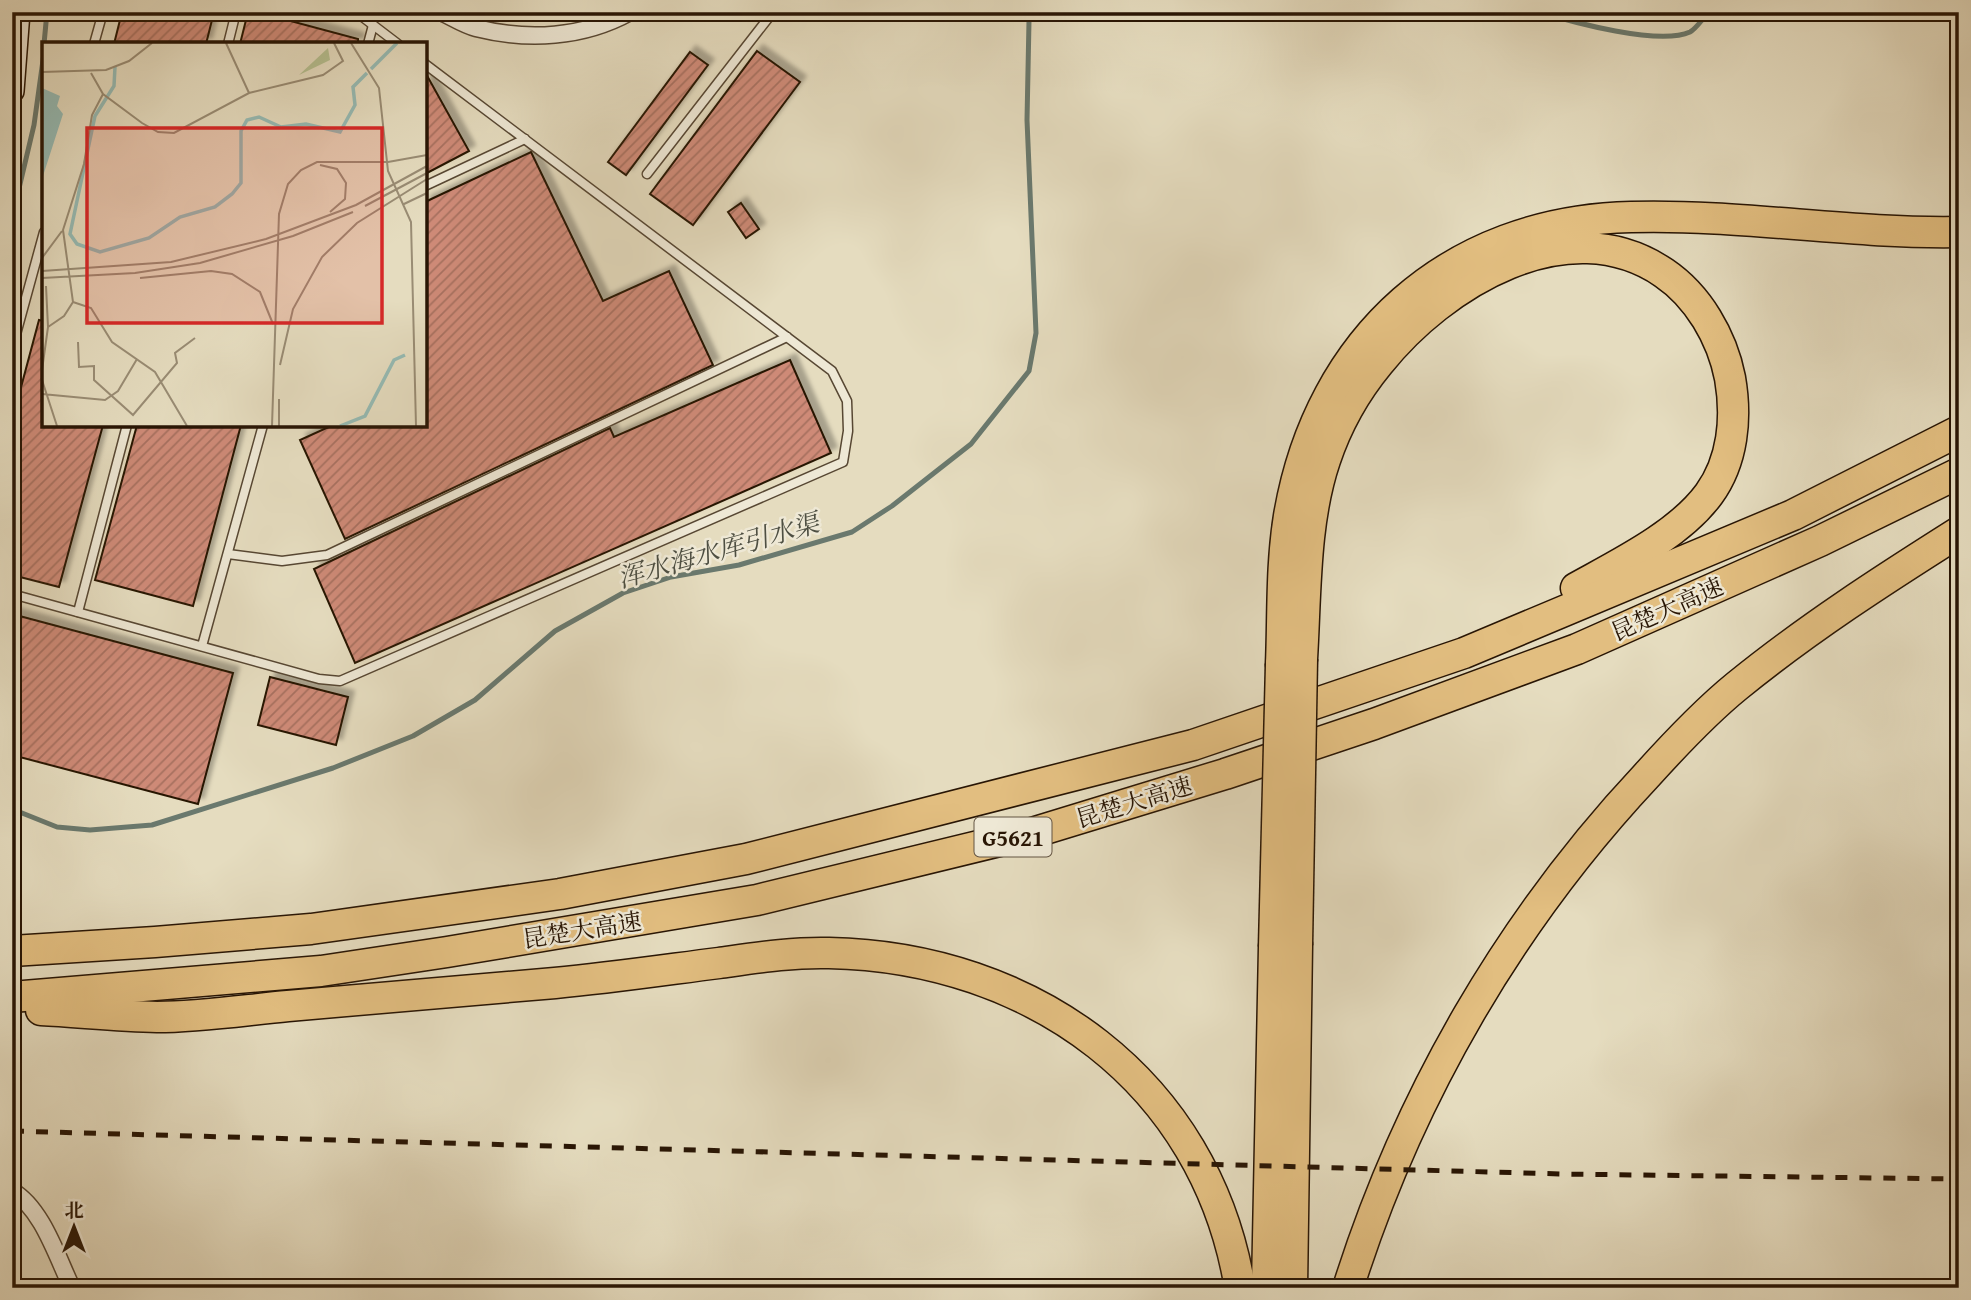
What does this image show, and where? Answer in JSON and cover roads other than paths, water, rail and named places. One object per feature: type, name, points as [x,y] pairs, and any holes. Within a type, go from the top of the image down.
[{"type":"highway","points":[[1292,661],[1284,578],[1289,517],[1313,429],[1334,386],[1356,352],[1383,319],[1426,281],[1493,244],[1534,231],[1579,222],[1629,217],[1685,217],[1911,232],[1959,232]]},
{"type":"highway","points":[[1267,1288],[1285,946],[1292,661],[1312,520],[1320,476],[1330,447],[1345,414],[1379,362],[1411,327],[1453,294],[1505,265],[1534,254],[1561,248],[1586,246],[1632,255],[1652,265],[1686,292],[1712,328],[1721,348],[1732,391],[1734,413],[1728,455],[1720,475],[1709,494],[1678,525],[1629,558],[1464,653]]},
{"type":"highway","name":"昆楚大高速","points":[[12,951],[155,943],[311,929],[560,894],[746,859],[1194,745],[1464,653],[1793,515],[1959,431]]},
{"type":"highway","name":"昆楚大高速","points":[[12,997],[321,971],[447,952],[757,900],[1032,833],[1362,729],[1577,649],[1820,541],[1959,473]]},
{"type":"highway","points":[[1348,1288],[1375,1209],[1397,1156],[1453,1042],[1520,933],[1570,863],[1620,803],[1666,754],[1736,687],[1800,639],[1959,532]]},
{"type":"highway","points":[[1285,946],[1292,1288]]},
{"type":"highway","points":[[12,1008],[160,1017],[566,982],[814,953],[869,956],[935,968],[997,987],[1063,1019],[1125,1066],[1154,1096],[1180,1132],[1203,1172],[1223,1218],[1240,1288]]},
{"type":"street","points":[[12,91],[18,12]]},
{"type":"street","points":[[441,12],[474,27],[533,37],[578,33],[631,12]]},
{"type":"street","points":[[12,1191],[27,1201],[37,1216],[72,1288]]},
{"type":"lane","points":[[95,42],[103,12]]},
{"type":"lane","points":[[228,42],[236,12]]},
{"type":"lane","points":[[356,12],[395,42]]},
{"type":"lane","points":[[647,174],[773,12]]},
{"type":"lane","points":[[369,42],[373,25]]},
{"type":"lane","points":[[12,594],[319,679],[340,681],[842,463],[848,431],[847,401],[832,371],[427,66]]},
{"type":"lane","points":[[427,185],[525,139]]},
{"type":"lane","points":[[12,349],[42,239]]},
{"type":"lane","points":[[228,554],[282,561],[327,555],[787,337]]},
{"type":"lane","points":[[78,612],[126,427]]},
{"type":"lane","points":[[202,646],[262,427]]},
{"type":"waterway","name":"浑水海水库引水渠","points":[[44,42],[47,12]]},
{"type":"waterway","name":"浑水海水库引水渠","points":[[12,809],[57,827],[90,830],[152,825],[333,768],[413,736],[475,700],[555,631],[623,593],[671,577],[739,565],[852,532],[892,506],[971,444],[1029,371],[1036,333],[1027,120],[1029,21],[1034,12]]},
{"type":"waterway","name":"浑水海水库引水渠","points":[[1540,12],[1615,31],[1658,36],[1676,36],[1690,32],[1709,12]]},
{"type":"waterway","name":"浑水海水库引水渠","points":[[12,218],[34,125],[42,67]]},
{"type":"railway","points":[[12,1131],[1561,1174],[1959,1179]]}]
